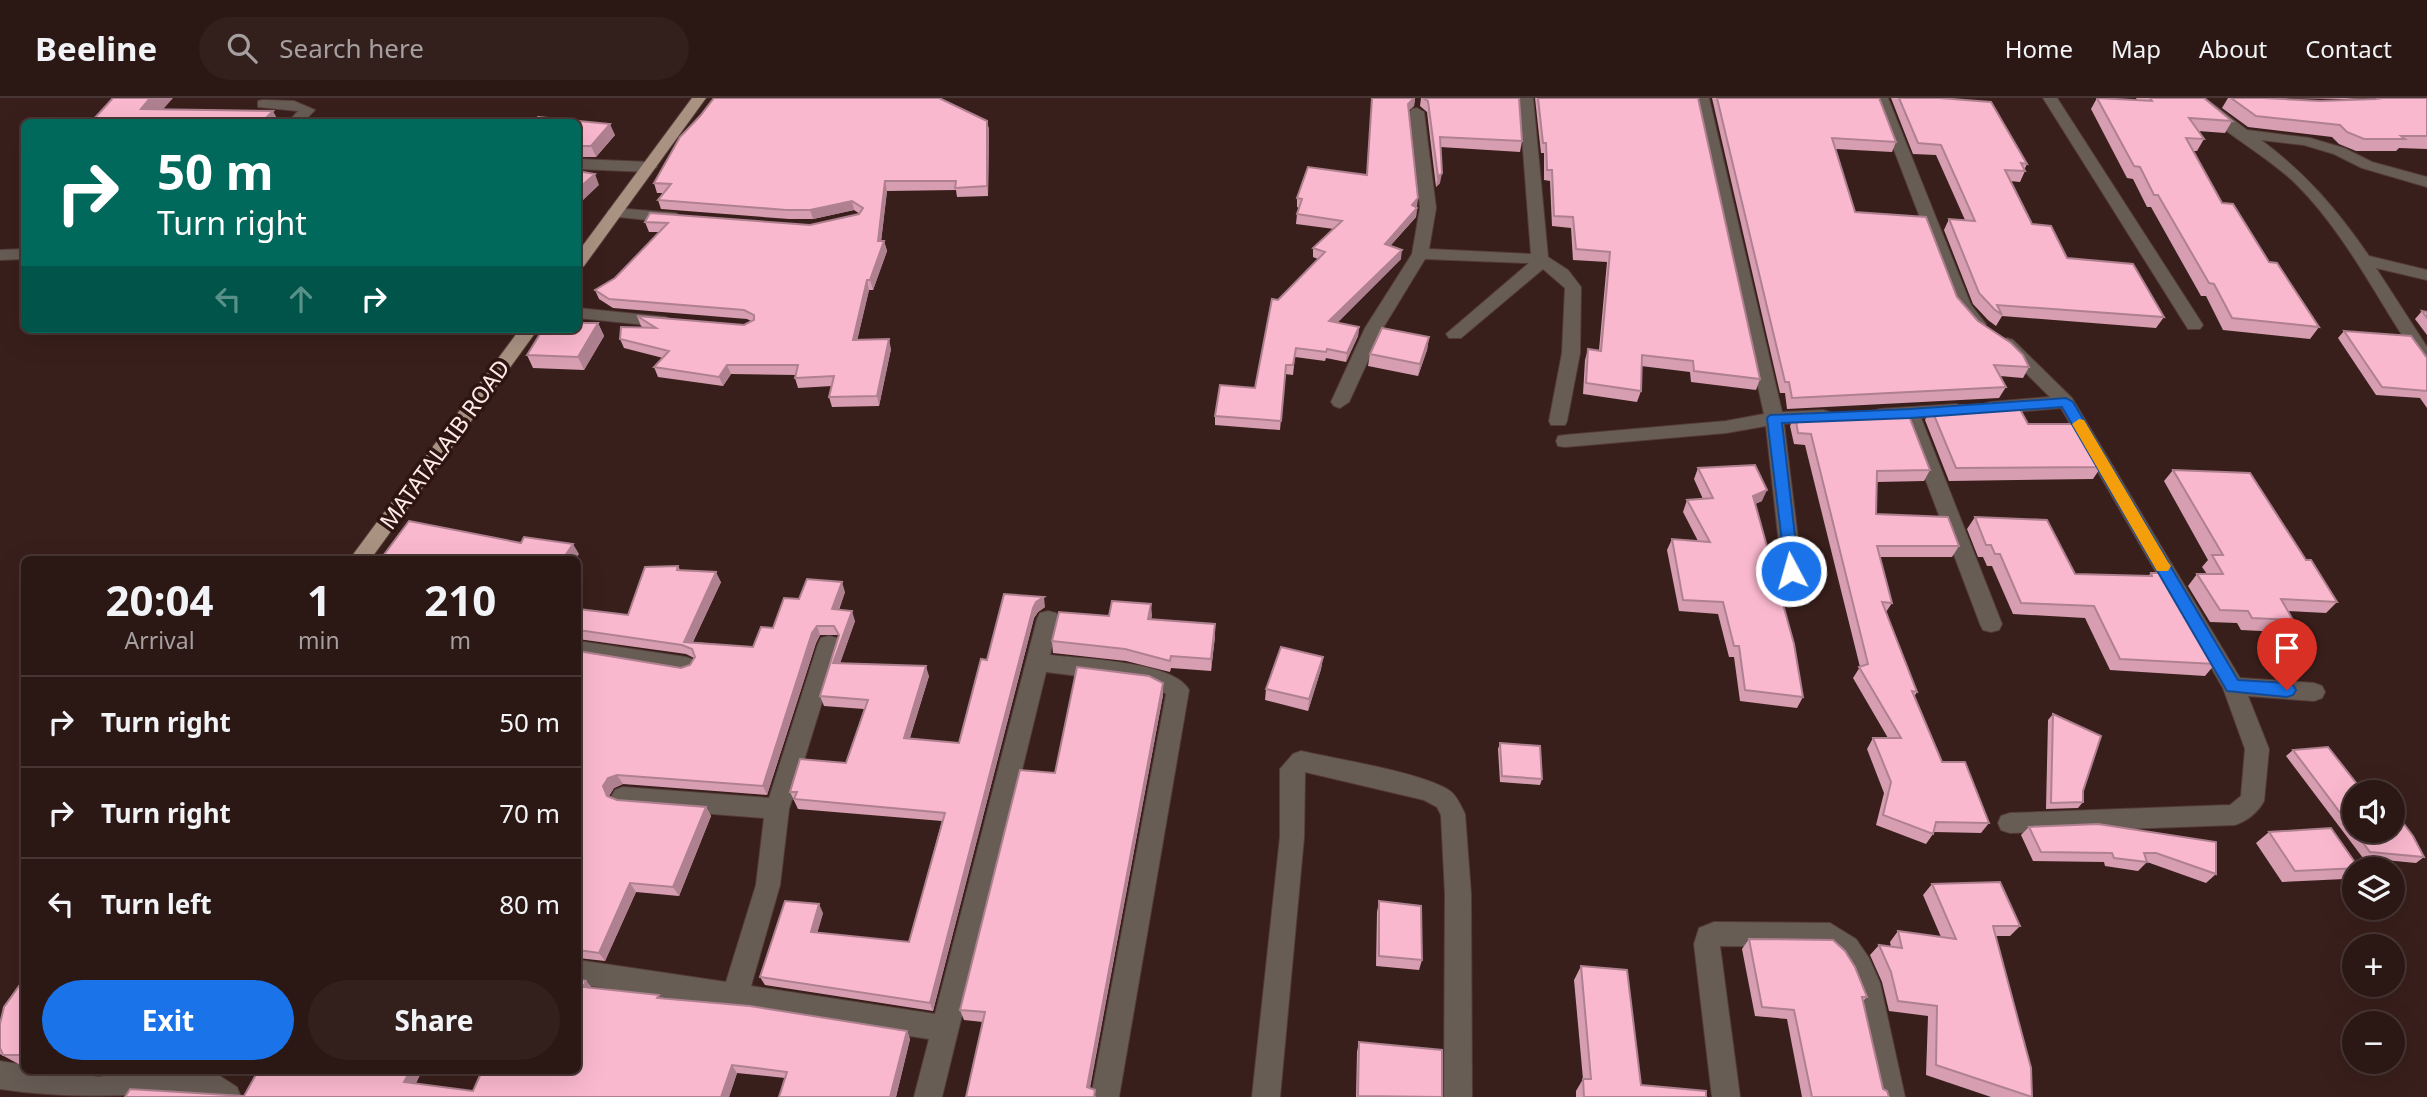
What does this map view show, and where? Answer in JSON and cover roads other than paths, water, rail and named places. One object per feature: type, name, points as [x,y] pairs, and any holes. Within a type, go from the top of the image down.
[{"type":"main road","points":[[581,259],[699,98]]},
{"type":"main road","name":"MATATALAIB ROAD","points":[[362,556],[526,333]]},
{"type":"street","points":[[1526,98],[1540,261]]},
{"type":"street","points":[[1702,98],[1774,418],[1791,571]]},
{"type":"street","points":[[1881,98],[1963,306],[1980,326],[2013,348],[2066,402],[2233,686],[2257,749],[2252,801],[2235,814],[2010,823]]},
{"type":"street","points":[[2050,98],[2194,325]]},
{"type":"street","points":[[2197,99],[2223,101]]},
{"type":"street","points":[[2197,99],[2213,120],[2270,152],[2315,194],[2350,237],[2427,360]]},
{"type":"street","points":[[263,104],[304,106],[308,110],[298,119]]},
{"type":"street","points":[[1340,402],[1374,328],[1420,254],[1428,208],[1417,112]]},
{"type":"street","points":[[2239,134],[2305,141],[2339,151],[2367,165],[2427,182]]},
{"type":"street","points":[[581,164],[649,167]]},
{"type":"street","points":[[615,213],[695,219]]},
{"type":"street","points":[[0,255],[21,254]]},
{"type":"street","points":[[1420,254],[1540,261],[1562,274],[1573,287],[1571,353],[1558,421]]},
{"type":"street","points":[[2364,260],[2427,275]]},
{"type":"street","points":[[1455,334],[1540,261]]},
{"type":"street","points":[[581,313],[678,323]]},
{"type":"street","points":[[1565,441],[1726,427],[1774,418],[1910,414],[2066,402]]},
{"type":"street","points":[[1910,414],[1991,624]]},
{"type":"street","points":[[928,1097],[1048,619]]},
{"type":"street","points":[[734,998],[768,886],[777,809],[829,644]]},
{"type":"street","points":[[581,649],[686,666]]},
{"type":"street","points":[[1037,662],[1155,677],[1178,690],[1105,1097]]},
{"type":"street","points":[[2233,686],[2314,692]]},
{"type":"street","points":[[1266,1097],[1292,837],[1292,769],[1301,761],[1430,791],[1445,800],[1453,814],[1458,894],[1458,1097]]},
{"type":"street","points":[[623,797],[777,809]]},
{"type":"street","points":[[1726,1097],[1707,944],[1708,936],[1714,934],[1830,935],[1852,952],[1866,981],[1891,1097]]},
{"type":"street","points":[[581,972],[945,1029]]},
{"type":"street","points":[[0,1075],[99,1091],[146,1080],[205,1082],[227,1097]]}]
